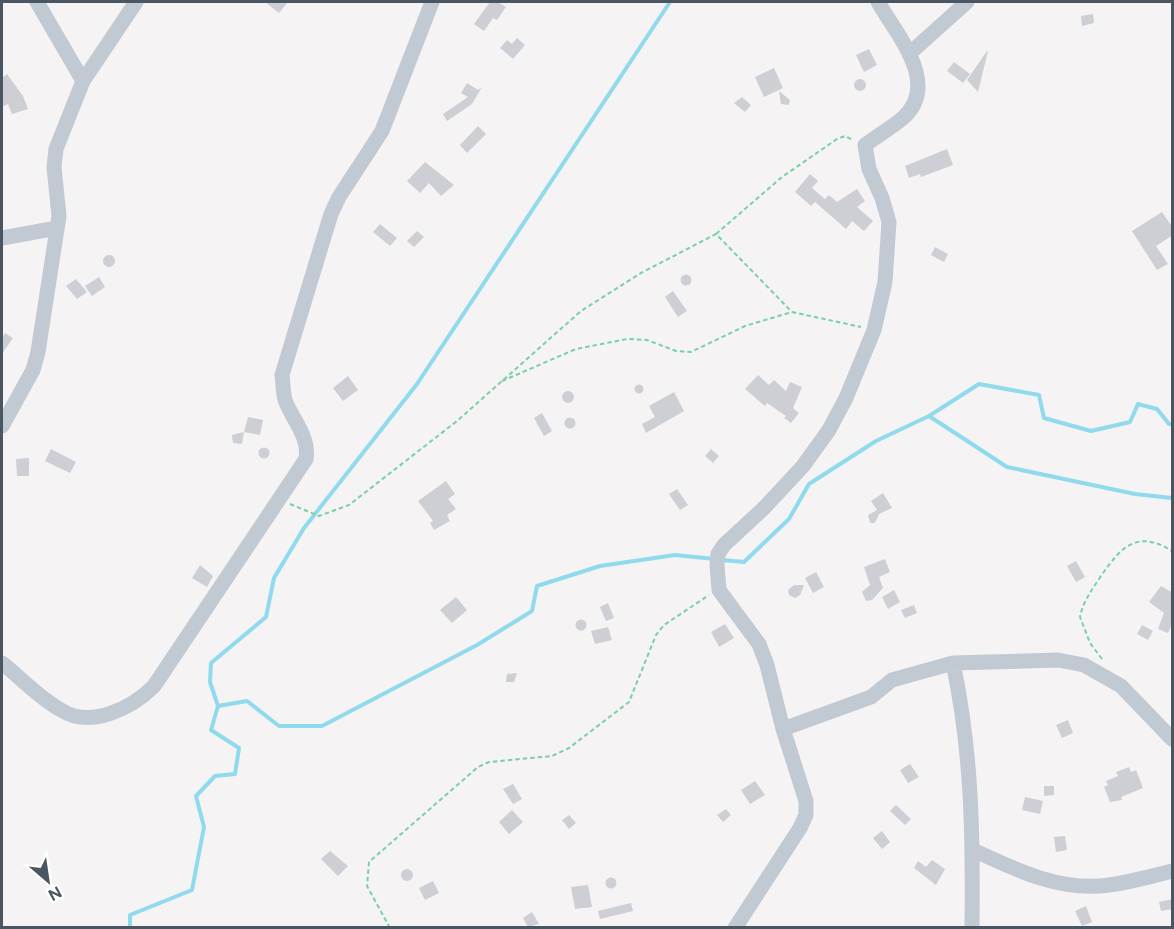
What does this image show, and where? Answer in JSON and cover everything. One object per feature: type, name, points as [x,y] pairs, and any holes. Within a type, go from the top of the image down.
[{"type":"street","points":[[38,2],[83,81]]},
{"type":"street","points":[[2,426],[33,370],[59,216],[54,167],[56,149],[83,81],[136,2]]},
{"type":"street","points":[[2,663],[62,711],[82,718],[122,710],[141,699],[154,686],[306,459],[308,450],[285,399],[282,375],[331,214],[339,197],[382,131],[432,2]]},
{"type":"street","points":[[735,927],[800,828],[806,815],[806,801],[759,644],[719,590],[718,554],[724,545],[764,508],[803,466],[829,430],[846,398],[874,330],[885,282],[889,222],[868,169],[864,145],[903,118],[918,97],[919,79],[909,54],[878,2]]},
{"type":"street","points":[[909,54],[967,2]]},
{"type":"street","points":[[2,238],[57,228]]},
{"type":"street","points":[[783,729],[872,697],[892,680],[953,663],[1078,662],[1121,686],[1173,739]]},
{"type":"street","points":[[953,663],[969,757],[973,849],[972,927]]},
{"type":"street","points":[[973,849],[1045,881],[1079,885],[1108,886],[1173,871]]},
{"type":"path","points":[[300,509],[319,516],[349,505],[457,421],[581,311],[641,273],[716,234],[782,177],[837,139],[845,136],[864,145]]},
{"type":"path","points":[[716,234],[792,312]]},
{"type":"path","points":[[500,383],[576,349],[627,339],[647,340],[676,351],[691,352],[745,326],[792,312],[874,330]]},
{"type":"path","points":[[1103,660],[1090,643],[1080,617],[1087,597],[1116,555],[1127,545],[1150,540],[1173,551]]},
{"type":"path","points":[[390,927],[367,886],[369,862],[478,767],[489,762],[552,756],[569,748],[629,702],[656,635],[664,625],[719,590]]},
{"type":"building","points":[[265,2],[288,2],[279,13]]},
{"type":"building","points":[[490,2],[498,2],[506,7],[497,20],[493,18],[484,31],[474,24]]},
{"type":"building","points":[[1093,14],[1094,23],[1082,26],[1081,16]]},
{"type":"building","points":[[517,38],[525,45],[513,59],[500,48],[507,40],[512,44]]},
{"type":"building","points":[[869,49],[877,65],[864,72],[856,55]]},
{"type":"building","points":[[988,51],[978,92],[967,80]]},
{"type":"building","points":[[954,62],[970,74],[963,83],[947,71]]},
{"type":"building","points":[[774,68],[783,88],[764,97],[755,77]]},
{"type":"building","points":[[7,74],[23,96],[28,109],[12,114],[8,104],[2,107],[2,78]]},
{"type":"building","points":[[862,79],[866,85],[862,91],[858,91],[854,83]]},
{"type":"building","points":[[467,83],[478,90],[482,87],[472,104],[447,121],[443,114],[468,97],[461,93]]},
{"type":"building","points":[[779,91],[790,100],[789,105],[781,104]]},
{"type":"building","points":[[742,97],[751,105],[745,112],[734,103]]},
{"type":"building","points":[[478,126],[486,134],[467,153],[460,145]]},
{"type":"building","points":[[947,149],[953,165],[921,177],[920,174],[909,178],[905,166]]},
{"type":"building","points":[[425,162],[454,185],[441,196],[429,183],[420,193],[407,181]]},
{"type":"building","points":[[810,174],[818,181],[812,188],[825,199],[829,195],[837,202],[857,189],[865,201],[857,207],[873,221],[864,231],[852,221],[846,229],[815,202],[811,206],[795,192]]},
{"type":"building","points":[[1162,212],[1173,228],[1173,235],[1156,246],[1168,264],[1157,270],[1132,231]]},
{"type":"building","points":[[380,224],[397,238],[390,246],[373,232]]},
{"type":"building","points":[[417,231],[424,237],[414,247],[407,241]]},
{"type":"building","points":[[935,247],[948,254],[944,262],[931,255]]},
{"type":"building","points":[[111,255],[115,261],[111,267],[107,267],[103,259]]},
{"type":"building","points":[[686,274],[692,280],[686,286],[680,280]]},
{"type":"building","points":[[99,277],[105,287],[92,296],[85,286]]},
{"type":"building","points":[[76,279],[87,292],[77,299],[66,286]]},
{"type":"building","points":[[673,291],[687,311],[678,317],[665,297]]},
{"type":"building","points":[[5,333],[13,338],[2,354],[2,338]]},
{"type":"building","points":[[758,375],[769,385],[774,380],[786,391],[790,382],[802,387],[793,408],[799,413],[791,423],[784,418],[786,416],[767,403],[765,406],[745,389]]},
{"type":"building","points":[[348,376],[358,390],[343,401],[333,388]]},
{"type":"building","points":[[639,384],[644,389],[639,394],[634,389]]},
{"type":"building","points":[[570,391],[574,397],[570,403],[566,403],[562,395]]},
{"type":"building","points":[[674,392],[684,411],[646,433],[642,424],[655,417],[649,406]]},
{"type":"building","points":[[542,413],[552,431],[544,436],[534,418]]},
{"type":"building","points":[[248,417],[263,420],[260,435],[244,432]]},
{"type":"building","points":[[570,417],[576,423],[570,429],[564,423]]},
{"type":"building","points":[[244,432],[242,444],[233,443],[232,435]]},
{"type":"building","points":[[264,448],[268,449],[268,457],[264,458],[260,457],[259,453],[260,449]]},
{"type":"building","points":[[51,449],[76,462],[70,473],[45,461]]},
{"type":"building","points":[[711,449],[719,456],[713,463],[705,456]]},
{"type":"building","points":[[29,458],[29,476],[17,476],[16,459]]},
{"type":"building","points":[[446,481],[455,494],[448,499],[456,509],[447,515],[450,521],[434,530],[430,523],[433,521],[418,501]]},
{"type":"building","points":[[677,489],[688,505],[680,510],[669,494]]},
{"type":"building","points":[[883,493],[892,508],[879,514],[875,523],[870,523],[868,515],[877,510],[871,501]]},
{"type":"building","points":[[885,559],[890,572],[879,577],[883,588],[872,600],[866,601],[862,592],[870,585],[864,567]]},
{"type":"building","points":[[1076,561],[1085,577],[1076,582],[1067,566]]},
{"type":"building","points":[[200,565],[213,576],[207,587],[192,578]]},
{"type":"building","points":[[816,572],[824,587],[813,593],[805,578]]},
{"type":"building","points":[[794,585],[804,585],[800,595],[795,598],[789,595],[788,590]]},
{"type":"building","points":[[1161,586],[1173,593],[1173,622],[1168,633],[1158,629],[1164,613],[1149,602]]},
{"type":"building","points":[[894,590],[900,602],[888,609],[882,597]]},
{"type":"building","points":[[456,597],[467,610],[452,623],[440,610]]},
{"type":"building","points":[[608,603],[614,618],[606,621],[600,607]]},
{"type":"building","points":[[914,605],[917,613],[905,618],[901,610]]},
{"type":"building","points":[[581,619],[587,625],[581,631],[575,625]]},
{"type":"building","points":[[725,624],[734,638],[719,647],[711,632]]},
{"type":"building","points":[[1142,625],[1153,631],[1148,640],[1137,634]]},
{"type":"building","points":[[608,627],[612,640],[595,644],[591,631]]},
{"type":"building","points":[[517,673],[514,682],[506,682],[507,674]]},
{"type":"building","points":[[1068,720],[1073,733],[1062,738],[1056,725]]},
{"type":"building","points":[[910,764],[919,777],[908,783],[900,770]]},
{"type":"building","points":[[1129,767],[1131,772],[1136,770],[1143,788],[1121,797],[1122,800],[1110,802],[1104,787],[1108,785],[1106,781],[1118,776],[1116,772]]},
{"type":"building","points":[[755,781],[765,795],[750,804],[741,790]]},
{"type":"building","points":[[513,784],[522,799],[513,804],[503,789]]},
{"type":"building","points":[[1044,786],[1054,786],[1054,795],[1044,796]]},
{"type":"building","points":[[1025,797],[1043,801],[1040,814],[1022,810]]},
{"type":"building","points":[[896,805],[911,819],[905,825],[890,811]]},
{"type":"building","points":[[726,809],[731,815],[723,822],[717,815]]},
{"type":"building","points":[[512,810],[523,822],[509,834],[499,822]]},
{"type":"building","points":[[569,815],[576,823],[569,829],[562,820]]},
{"type":"building","points":[[882,831],[890,842],[882,849],[873,838]]},
{"type":"building","points":[[1065,836],[1067,850],[1056,852],[1054,837]]},
{"type":"building","points":[[330,851],[348,866],[338,876],[321,859]]},
{"type":"building","points":[[932,860],[945,869],[936,885],[914,868],[918,861],[926,867]]},
{"type":"building","points":[[409,869],[413,875],[409,881],[405,881],[401,873]]},
{"type":"building","points":[[611,878],[615,879],[615,887],[611,888],[607,887],[606,883],[607,879]]},
{"type":"building","points":[[433,881],[439,893],[425,900],[419,888]]},
{"type":"building","points":[[588,885],[592,907],[575,909],[571,887]]},
{"type":"building","points":[[1173,899],[1173,909],[1161,911],[1159,902]]},
{"type":"building","points":[[631,903],[633,911],[600,919],[598,911]]},
{"type":"building","points":[[1086,906],[1092,922],[1082,926],[1075,911]]},
{"type":"building","points":[[532,912],[539,924],[528,927],[523,918]]},
{"type":"waterway","points":[[218,706],[210,682],[211,663],[266,617],[274,578],[304,528],[417,384],[670,2]]},
{"type":"waterway","points":[[722,560],[744,562],[789,519],[809,484],[876,441],[929,416],[979,384],[1039,395],[1044,418],[1091,431],[1130,422],[1138,404],[1157,409],[1169,424],[1172,424]]},
{"type":"waterway","points":[[929,416],[1007,467],[1135,494],[1172,498]]},
{"type":"waterway","points":[[130,928],[130,915],[192,890],[204,827],[196,796],[215,776],[235,774],[239,748],[211,730],[218,706],[247,701],[279,726],[322,726],[477,645],[532,611],[537,586],[600,566],[675,555],[715,559]]}]
